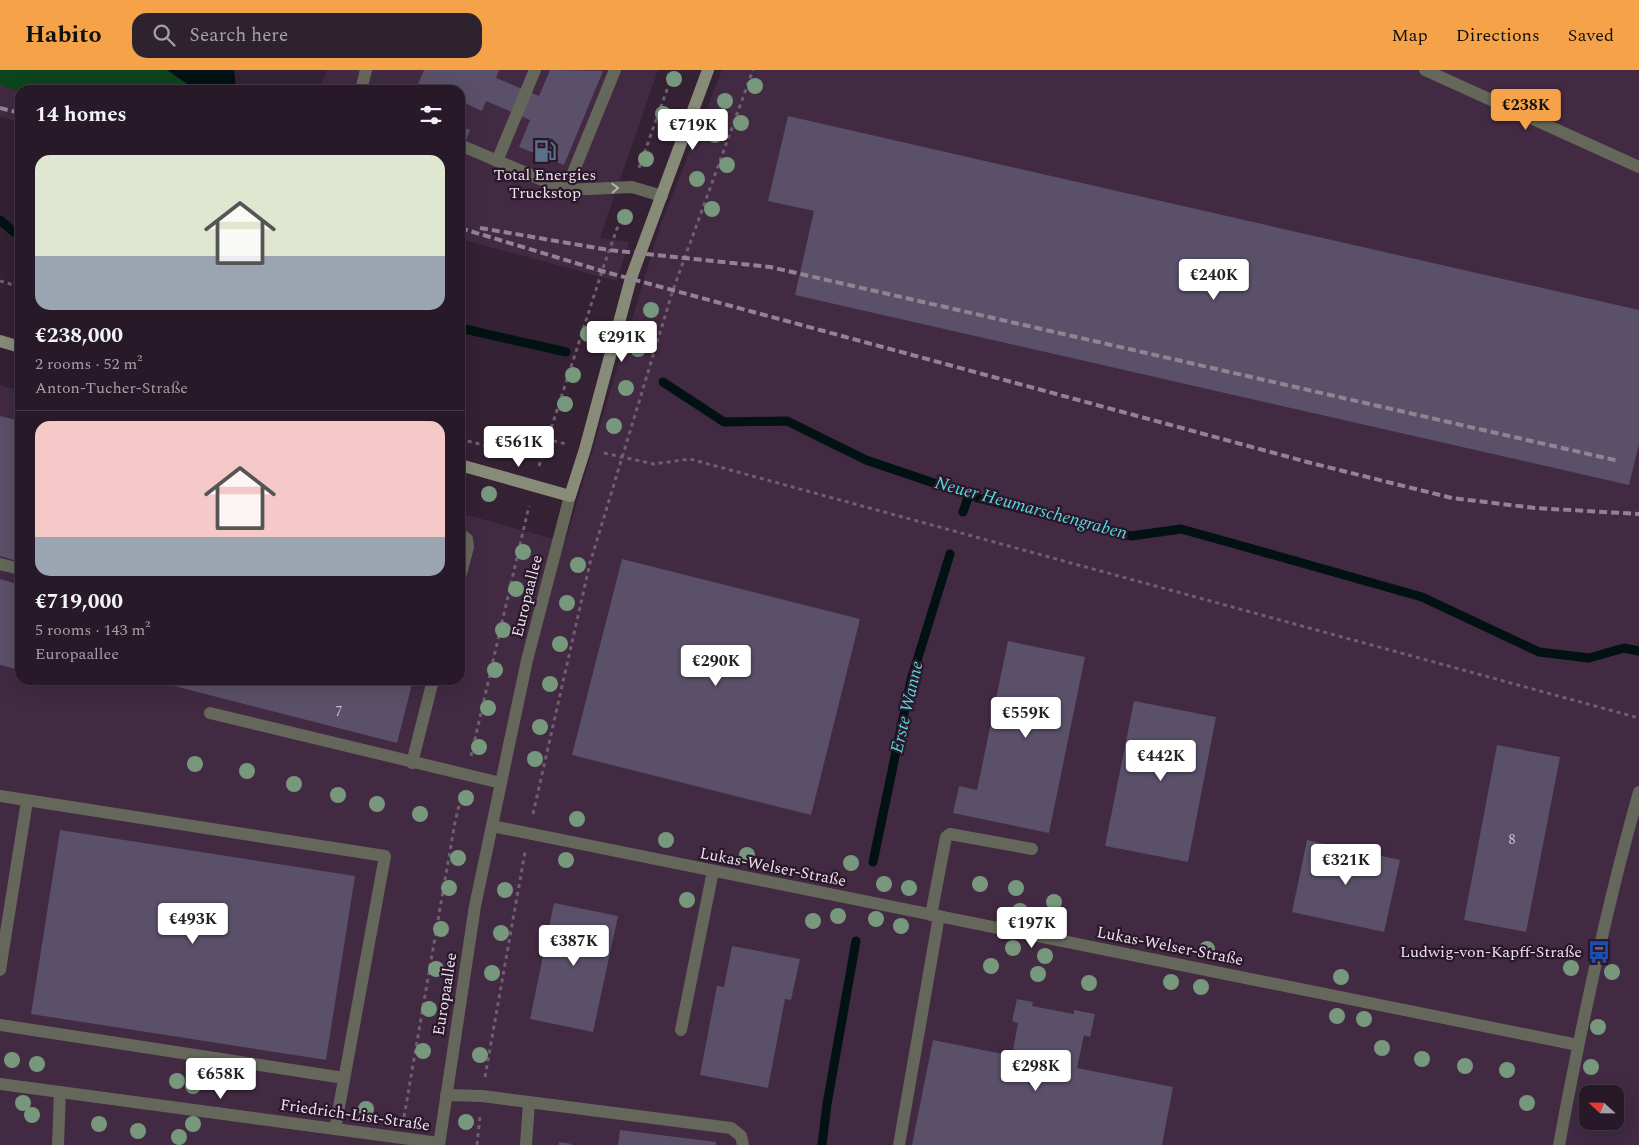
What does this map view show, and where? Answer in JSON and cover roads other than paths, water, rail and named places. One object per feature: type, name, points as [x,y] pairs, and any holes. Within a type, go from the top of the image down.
[{"type":"street","points":[[362,85],[366,70]]},
{"type":"street","points":[[497,161],[535,70]]},
{"type":"street","points":[[566,190],[615,70]]},
{"type":"street","name":"Europaallee","points":[[439,1144],[475,906],[527,660],[570,496],[585,448],[631,278],[708,70]]},
{"type":"street","points":[[1425,70],[1639,167]]},
{"type":"street","points":[[465,147],[566,190],[632,187],[662,196]]},
{"type":"street","points":[[0,341],[15,345]]},
{"type":"street","points":[[465,467],[570,496]]},
{"type":"street","points":[[465,537],[468,539],[465,558]]},
{"type":"street","points":[[0,564],[15,568]]},
{"type":"street","points":[[412,763],[431,685]]},
{"type":"street","points":[[210,713],[501,783]]},
{"type":"street","points":[[1560,1145],[1578,1045],[1601,942],[1639,792]]},
{"type":"street","points":[[0,796],[385,856],[335,1129]]},
{"type":"street","points":[[0,970],[27,801]]},
{"type":"street","name":"Lukas-Welser-Straße","points":[[492,826],[1578,1045]]},
{"type":"street","points":[[898,1145],[946,837],[950,834],[1032,849]]},
{"type":"street","points":[[681,1030],[713,871]]},
{"type":"street","points":[[0,1026],[344,1078]]},
{"type":"street","name":"Friedrich-List-Straße","points":[[0,1084],[439,1144]]},
{"type":"street","points":[[58,1145],[60,1092]]},
{"type":"street","points":[[446,1095],[482,1096],[730,1128],[741,1136],[743,1145]]},
{"type":"street","points":[[526,1145],[529,1102]]},
{"type":"waterway","name":"Neuer Heumarschengraben","points":[[0,220],[15,232]]},
{"type":"waterway","name":"Neuer Heumarschengraben","points":[[465,329],[566,352]]},
{"type":"waterway","name":"Neuer Heumarschengraben","points":[[663,382],[724,422],[787,421],[866,460],[978,498],[1131,536],[1181,529],[1422,597],[1539,652],[1589,658],[1624,648],[1639,651]]},
{"type":"waterway","name":"Erste Wanne","points":[[963,512],[969,495]]},
{"type":"waterway","name":"Erste Wanne","points":[[873,862],[911,680],[950,554]]},
{"type":"waterway","name":"Erste Wanne","points":[[822,1145],[827,1104],[856,941]]},
{"type":"railway","points":[[0,108],[15,112]]},
{"type":"railway","points":[[480,228],[609,250],[770,267],[1619,461]]},
{"type":"railway","points":[[465,230],[602,271],[1311,463],[1452,498],[1535,508],[1639,514]]},
{"type":"place","name":"Total Energies Truckstop","points":[[545,151]]},
{"type":"place","name":"Ludwig-von-Kapff-Straße","points":[[1599,952]]}]
